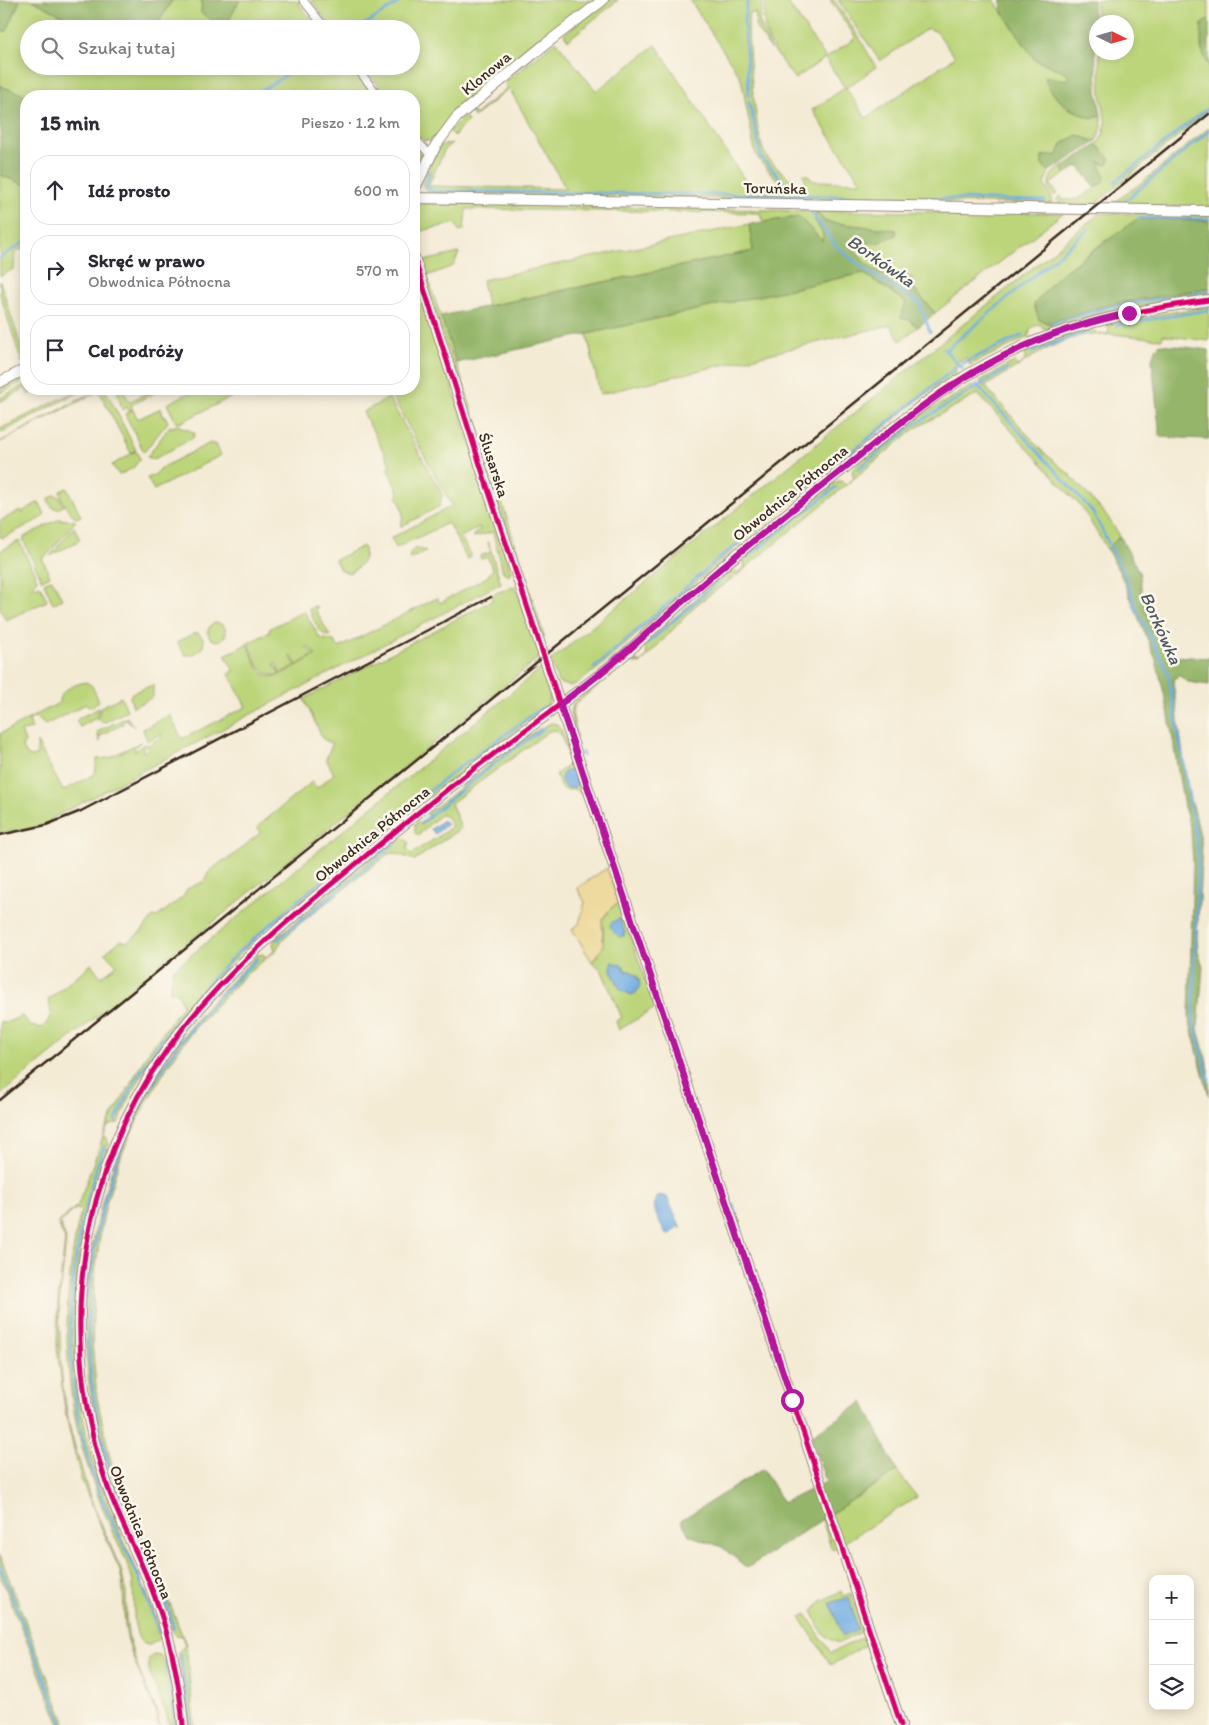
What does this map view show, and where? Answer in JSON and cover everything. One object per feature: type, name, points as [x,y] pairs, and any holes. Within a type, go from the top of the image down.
[{"type":"street","points":[[304,0],[319,20]]},
{"type":"street","name":"Klonowa","points":[[420,177],[444,132],[457,117],[543,46],[603,0]]},
{"type":"street","points":[[362,75],[374,90]]},
{"type":"street","points":[[420,144],[430,155]]},
{"type":"street","name":"Toruńska","points":[[420,198],[1209,211]]},
{"type":"street","name":"Ślusarska","points":[[420,275],[552,680],[900,1725]]},
{"type":"street","name":"Obwodnica Północna","points":[[183,1725],[176,1674],[165,1626],[151,1587],[106,1480],[90,1423],[83,1380],[80,1313],[84,1268],[93,1214],[114,1148],[137,1097],[164,1053],[199,1007],[229,974],[323,890],[464,776],[623,656],[710,577],[912,413],[962,378],[1016,349],[1063,330],[1112,316],[1209,300]]},
{"type":"street","points":[[0,382],[20,372]]},
{"type":"green space","points":[[0,0],[20,0],[7,31],[0,31]]},
{"type":"green space","points":[[20,0],[32,0],[71,20],[20,20],[20,75],[356,75],[369,90],[20,90],[20,93],[0,86],[0,31],[7,31]]},
{"type":"green space","points":[[32,0],[172,0],[160,20],[71,20]]},
{"type":"green space","points":[[172,0],[202,0],[201,13],[237,3],[240,0],[296,0],[312,20],[160,20]]},
{"type":"green space","points":[[202,0],[240,0],[229,20],[212,20],[201,13]]},
{"type":"green space","points":[[311,0],[596,0],[500,72],[448,120],[437,136],[428,141],[420,137],[420,90],[382,90],[370,75],[420,75],[420,20],[326,20]]},
{"type":"green space","points":[[608,0],[618,0],[568,40],[564,34]]},
{"type":"green space","points":[[690,0],[763,0],[759,21],[771,50],[755,26],[756,13],[749,13],[748,24],[752,85],[758,129],[765,154],[776,167],[799,186],[806,181],[803,174],[808,175],[813,181],[861,182],[812,110],[845,88],[825,58],[795,79],[781,61],[766,32],[764,12],[767,0],[786,0],[826,58],[856,38],[830,0],[834,0],[859,37],[876,67],[846,88],[866,118],[955,57],[937,32],[928,28],[880,61],[838,0],[994,0],[1035,60],[1067,72],[1069,76],[1067,80],[1046,80],[1065,107],[1091,118],[1101,115],[1102,127],[1096,142],[1077,135],[1062,144],[1058,155],[1042,156],[1042,165],[1049,171],[1044,184],[1052,197],[1051,204],[431,193],[424,188],[422,183],[439,146],[452,143],[445,149],[428,186],[566,189],[509,88],[474,117],[470,112],[476,114],[506,89],[505,82],[556,41],[596,91],[656,45],[752,191],[757,193],[786,191],[760,161],[755,152],[741,78]]},
{"type":"green space","points":[[1001,0],[1093,0],[1094,15],[1089,15],[1089,60],[1096,60],[1097,91],[1101,115],[1091,118],[1062,103],[1056,97],[1047,84],[1045,76],[1067,80],[1069,76],[1066,72],[1035,60],[1002,11]]},
{"type":"green space","points":[[1096,0],[1209,1],[1209,19],[1202,24],[1201,49],[1209,66],[1209,110],[1094,205],[1060,204],[1057,200],[1060,196],[1063,200],[1079,199],[1101,184],[1099,162],[1105,165],[1108,156],[1097,145],[1103,135],[1106,123],[1101,95],[1099,60],[1134,60],[1134,15],[1097,15]]},
{"type":"green space","points":[[1209,19],[1209,66],[1203,51],[1201,35],[1202,24]]},
{"type":"green space","points":[[0,86],[20,93],[20,183],[0,175]]},
{"type":"green space","points":[[464,116],[468,121],[459,129],[455,136],[449,131]]},
{"type":"green space","points":[[1209,128],[1209,207],[1109,206],[1144,181]]},
{"type":"green space","points":[[1077,135],[1096,142],[1049,171],[1042,165],[1042,156],[1058,155],[1062,144]]},
{"type":"green space","points":[[1097,145],[1110,158],[1108,165],[1099,162],[1105,177],[1103,182],[1095,187],[1078,166],[1065,174],[1063,166]]},
{"type":"green space","points":[[1063,166],[1065,174],[1050,184],[1058,194],[1054,195],[1049,186],[1050,178]]},
{"type":"green space","points":[[0,175],[20,183],[20,250],[15,251],[14,269],[0,276]]},
{"type":"green space","points":[[420,204],[1063,213],[935,313],[915,290],[908,276],[887,275],[873,269],[859,257],[850,241],[877,243],[896,235],[896,230],[825,222],[817,212],[815,220],[823,234],[822,241],[799,217],[763,222],[760,213],[466,209],[464,230],[459,231],[456,223],[421,231],[420,233]]},
{"type":"green space","points":[[817,211],[825,222],[896,230],[896,235],[877,243],[851,241],[852,246],[863,261],[879,272],[887,275],[912,278],[915,290],[935,313],[918,327],[910,320],[901,318],[906,302],[863,273],[456,363],[441,316],[753,251],[749,224],[799,217],[822,241],[823,234],[815,220]]},
{"type":"green space","points":[[1100,213],[1209,215],[1209,221],[1182,221],[1106,240],[1057,277],[1034,305],[1039,320],[1048,323],[1049,326],[1052,325],[1051,322],[1059,318],[1109,305],[1209,288],[1209,295],[1111,311],[1049,329],[1043,328],[1040,324],[1031,328],[1028,337],[970,365],[966,358],[958,361],[954,367],[957,373],[918,400],[738,546],[596,670],[574,685],[569,686],[558,682],[550,661]]},
{"type":"green space","points":[[1137,219],[1209,221],[1209,288],[1109,305],[1048,323],[1039,320],[1034,305],[1057,277]]},
{"type":"green space","points":[[749,224],[753,251],[487,306],[482,280]]},
{"type":"green space","points":[[420,253],[424,261],[459,253],[453,266],[427,276],[473,413],[468,413],[420,265]]},
{"type":"green space","points":[[863,273],[906,302],[910,320],[918,327],[900,341],[891,325],[600,394],[587,334]]},
{"type":"green space","points":[[0,281],[20,344],[20,357],[0,294]]},
{"type":"green space","points":[[420,286],[511,571],[509,575],[503,572],[493,532],[474,537],[473,535],[480,530],[479,527],[461,537],[471,557],[467,559],[448,523],[396,548],[391,538],[452,506],[392,396],[420,395]]},
{"type":"green space","points":[[1209,306],[1209,341],[1163,335],[1162,339],[1108,334],[1109,326],[1114,322]]},
{"type":"green space","points":[[1091,328],[1098,334],[1084,335],[1057,344],[1025,361],[1025,354],[1030,349],[1046,341]]},
{"type":"green space","points":[[1160,344],[1209,350],[1209,439],[1160,437],[1152,360],[1155,349]]},
{"type":"green space","points":[[1014,362],[1017,366],[985,386],[1041,450],[1069,474],[1107,516],[1120,536],[1107,549],[1082,508],[978,394],[914,429],[738,574],[696,605],[640,664],[628,661],[575,704],[572,712],[577,738],[570,713],[574,703],[627,660],[634,659],[640,663],[647,656],[645,648],[648,641],[725,573],[727,576],[729,570],[738,573],[745,566],[743,560],[746,555],[835,482],[841,481],[846,485],[854,478],[852,473],[854,467],[910,422],[972,386],[974,390],[979,390],[983,387],[980,381]]},
{"type":"green space","points":[[20,379],[20,383],[0,393],[0,389]]},
{"type":"green space","points":[[20,387],[20,391],[0,402],[0,398]]},
{"type":"green space","points":[[68,395],[73,395],[0,433],[0,429]]},
{"type":"green space","points":[[88,395],[91,395],[0,442]]},
{"type":"green space","points":[[101,395],[108,395],[136,450],[131,453]]},
{"type":"green space","points":[[118,395],[126,395],[129,402],[142,395],[150,395],[131,405],[133,409],[129,411],[127,407],[122,410]]},
{"type":"green space","points":[[185,395],[235,395],[180,423],[176,422],[167,404]]},
{"type":"green space","points":[[389,398],[443,496],[440,498],[442,502],[439,504],[440,506],[400,527],[403,511],[397,496],[399,494],[387,468],[391,466],[363,412]]},
{"type":"green space","points":[[161,408],[163,416],[165,416],[168,422],[144,452],[125,414],[133,410],[138,419]]},
{"type":"green space","points":[[475,420],[479,422],[476,423],[487,457],[493,456],[497,468],[490,470],[486,468],[471,422]]},
{"type":"green space","points":[[177,425],[195,433],[193,438],[154,459],[147,457],[170,426]]},
{"type":"green space","points":[[210,443],[216,445],[221,455],[154,490],[147,478],[156,474],[159,469]]},
{"type":"green space","points":[[136,451],[140,459],[133,468],[119,475],[112,465]]},
{"type":"green space","points":[[498,472],[493,474],[544,636],[542,638],[489,477],[491,473]]},
{"type":"green space","points":[[67,488],[81,516],[77,518],[68,510],[62,499],[60,491]]},
{"type":"green space","points":[[55,495],[59,497],[64,506],[57,509],[51,506],[48,499]]},
{"type":"green space","points":[[39,502],[45,514],[41,518],[3,538],[0,537],[0,521],[21,510],[22,514],[23,511]]},
{"type":"green space","points":[[59,519],[76,521],[47,555],[42,558],[50,576],[42,580],[24,542],[24,537]]},
{"type":"green space","points":[[74,527],[80,540],[50,556]]},
{"type":"green space","points":[[1120,536],[1140,574],[1142,600],[1156,636],[1168,656],[1209,658],[1209,685],[1188,682],[1180,676],[1175,678],[1173,682],[1189,799],[1193,805],[1202,845],[1197,938],[1198,952],[1203,966],[1198,1029],[1209,1070],[1209,1096],[1189,1019],[1193,863],[1191,830],[1184,807],[1168,710],[1156,660],[1121,575],[1107,549]]},
{"type":"green space","points":[[19,541],[37,579],[31,588],[40,585],[47,601],[6,620],[0,608],[0,551]]},
{"type":"green space","points":[[488,542],[501,583],[51,819],[50,823],[24,830],[0,833],[0,734],[59,703],[61,695],[68,689],[86,682],[92,686],[99,701],[91,707],[86,704],[45,725],[36,717],[29,720],[32,729],[21,731],[25,742],[22,747],[28,756],[33,757],[37,754],[37,742],[63,791],[95,774],[97,759],[109,758],[141,742],[134,748],[135,751],[143,745],[143,752],[148,750],[144,744],[148,745],[162,737],[161,734],[147,741],[143,729],[170,715],[182,739],[246,707],[229,674],[234,671],[225,655],[247,644],[258,668],[267,676],[273,677],[280,675],[316,655],[307,645],[306,647],[314,655],[297,665],[291,655],[296,666],[280,673],[276,663],[274,664],[280,674],[267,674],[262,671],[248,643],[270,632],[269,629],[304,611],[320,638],[334,641],[339,648],[437,598],[440,603],[487,577],[493,569],[487,557],[481,559],[480,556],[491,552]]},
{"type":"green space","points":[[363,546],[364,559],[360,565],[349,573],[340,570],[335,560]]},
{"type":"green space","points":[[415,548],[426,551],[410,559],[410,553]]},
{"type":"green space","points":[[52,579],[62,599],[53,604],[44,583]]},
{"type":"green space","points":[[512,587],[516,588],[541,656],[0,1095],[0,1021],[5,1023],[22,1016],[30,1026],[42,1028],[50,1015],[48,1000],[91,964],[101,977],[117,965],[105,953],[121,940],[127,942],[142,931],[153,917],[157,917],[184,896],[187,889],[205,881],[207,874],[261,832],[257,827],[312,782],[317,788],[334,774],[326,759],[332,744],[323,739],[304,699],[493,600],[491,595]]},
{"type":"green space","points":[[314,606],[318,607],[315,609],[330,636],[320,630],[315,621],[309,609]]},
{"type":"green space","points":[[217,623],[223,626],[226,632],[223,638],[217,641],[211,638],[208,632],[211,626]]},
{"type":"green space","points":[[197,632],[204,639],[203,648],[193,655],[185,655],[177,642]]},
{"type":"green space","points":[[544,666],[550,682],[547,683],[550,699],[545,709],[417,805],[414,802],[411,804],[414,807],[264,931],[196,1001],[166,1038],[140,1079],[118,1123],[108,1126],[104,1135],[109,1144],[88,1212],[77,1282],[75,1353],[78,1388],[92,1457],[103,1491],[160,1630],[157,1631],[158,1634],[161,1634],[159,1639],[150,1645],[143,1643],[138,1637],[134,1618],[132,1578],[93,1483],[81,1444],[69,1378],[67,1310],[74,1243],[81,1210],[75,1209],[60,1223],[66,1239],[59,1303],[63,1391],[71,1433],[90,1498],[121,1570],[126,1593],[126,1618],[129,1640],[140,1675],[126,1632],[120,1571],[81,1479],[66,1416],[57,1348],[58,1303],[65,1240],[58,1223],[78,1205],[107,1126],[147,1054],[182,1006],[180,997],[174,991],[170,992],[173,970]]},
{"type":"green space","points":[[153,685],[153,697],[133,707],[130,697],[132,693]]},
{"type":"green space","points":[[121,697],[127,710],[125,712],[105,722],[97,720],[101,707]]},
{"type":"green space","points":[[99,708],[96,718],[80,727],[76,721],[79,718]]},
{"type":"green space","points":[[127,717],[134,727],[127,719],[122,722],[123,724],[100,736],[100,742],[97,732]]},
{"type":"green space","points":[[551,723],[557,724],[562,731],[586,792],[580,793],[575,789],[567,790],[560,787],[556,774],[571,763],[560,733],[555,730],[549,731],[451,803],[461,828],[415,860],[395,853],[388,854],[298,925],[282,940],[276,950],[242,978],[193,1030],[167,1067],[142,1110],[121,1156],[107,1200],[94,1281],[92,1344],[97,1398],[110,1458],[120,1489],[156,1569],[186,1645],[194,1725],[189,1725],[178,1653],[185,1645],[182,1636],[176,1635],[172,1631],[155,1584],[116,1492],[101,1444],[91,1393],[86,1341],[87,1290],[94,1238],[106,1188],[124,1139],[146,1092],[183,1035],[224,989],[257,955],[262,954],[267,957],[275,950],[273,944],[275,938],[395,839],[400,837],[409,842],[407,849],[412,854],[452,826],[446,816],[440,815],[419,836],[415,833],[415,824],[418,822],[421,825],[430,818],[427,814],[532,733]],"holes":[[[569,770],[579,780],[573,787],[562,775]]]},
{"type":"green space","points":[[619,903],[655,1008],[619,1030],[616,1021],[622,1018],[601,969],[592,962],[599,953],[603,942],[602,920],[612,907]],"holes":[[[612,962],[624,966],[624,970],[634,973],[640,981],[615,979],[611,970]]]},
{"type":"green space","points":[[863,1402],[897,1471],[747,1568],[722,1547],[689,1535],[681,1520],[763,1469],[783,1503],[826,1482],[811,1436]]},
{"type":"green space","points":[[897,1471],[917,1497],[832,1550],[822,1519]]},
{"type":"green space","points":[[0,1556],[66,1725],[60,1725],[0,1574]]},
{"type":"green space","points":[[841,1591],[843,1596],[851,1593],[863,1627],[861,1632],[839,1643],[829,1639],[822,1632],[813,1612],[820,1602]]},
{"type":"green space","points":[[806,1614],[831,1653],[863,1637],[866,1645],[831,1665],[800,1617]]},
{"type":"green space","points":[[154,1655],[162,1656],[167,1660],[165,1664],[168,1663],[177,1725],[169,1725],[150,1672],[149,1659]]},
{"type":"green space","points":[[148,1693],[156,1709],[159,1725],[156,1714]]},
{"type":"sand","points":[[607,868],[619,903],[612,907],[602,919],[603,947],[592,962],[572,929],[579,924],[585,902],[577,888]]},
{"type":"water","points":[[570,770],[576,773],[579,779],[576,785],[570,788],[564,785],[561,779],[564,773]]},
{"type":"water","points":[[443,820],[447,824],[435,834],[431,829]]},
{"type":"water","points":[[619,918],[625,932],[624,936],[619,937],[610,928],[611,923]]},
{"type":"water","points":[[612,962],[624,966],[624,970],[637,976],[640,985],[636,993],[631,995],[620,989],[611,970]]},
{"type":"water","points":[[659,1195],[667,1197],[681,1229],[678,1226],[670,1235],[665,1233],[656,1214],[655,1204]]},
{"type":"water","points":[[849,1597],[858,1630],[843,1636],[830,1603]]},
{"type":"waterway","points":[[372,20],[403,0]]},
{"type":"waterway","name":"Borkówka","points":[[748,0],[744,20],[749,96]]},
{"type":"waterway","points":[[262,90],[286,75]]},
{"type":"waterway","name":"Borkówka","points":[[749,101],[761,157],[784,182],[803,197]]},
{"type":"waterway","points":[[1115,182],[1209,107]]},
{"type":"waterway","points":[[1125,201],[1209,131]]},
{"type":"waterway","points":[[430,172],[426,186],[433,191],[801,195],[1045,201]]},
{"type":"waterway","name":"Borkówka","points":[[811,212],[837,247],[868,272],[920,303],[930,332]]},
{"type":"waterway","points":[[1138,218],[1209,219]]},
{"type":"waterway","points":[[946,350],[1089,229]]},
{"type":"waterway","points":[[0,258],[20,245]]},
{"type":"waterway","points":[[1050,324],[1109,307],[1209,291]]},
{"type":"waterway","points":[[1116,325],[1209,310]]},
{"type":"waterway","points":[[1031,352],[1089,331]]},
{"type":"waterway","points":[[959,365],[1023,335]]},
{"type":"waterway","name":"Borkówka","points":[[943,348],[963,369]]},
{"type":"waterway","points":[[594,668],[716,561],[959,365]]},
{"type":"waterway","points":[[858,469],[912,426],[1007,369]]},
{"type":"waterway","name":"Borkówka","points":[[976,384],[1092,511],[1123,571],[1137,610],[1168,673],[1198,850],[1193,1019],[1209,1081]]},
{"type":"waterway","points":[[748,557],[836,487]]},
{"type":"waterway","points":[[648,643],[728,573]]},
{"type":"waterway","points":[[115,1121],[136,1079],[160,1042],[192,1000],[237,953],[385,827],[453,772],[543,707]]},
{"type":"waterway","points":[[421,823],[492,765],[544,728]]},
{"type":"waterway","points":[[582,752],[583,756]]},
{"type":"waterway","points":[[277,940],[397,842]]},
{"type":"waterway","points":[[174,1629],[161,1587],[116,1485],[96,1411],[90,1358],[89,1303],[94,1250],[106,1196],[123,1145],[146,1096],[175,1050],[194,1026],[258,958]]},
{"type":"waterway","points":[[104,1146],[80,1232],[71,1320],[72,1364],[77,1408],[86,1451],[108,1514],[137,1573],[159,1633]]},
{"type":"waterway","points":[[733,1204],[741,1230]]},
{"type":"waterway","points":[[0,1566],[63,1725]]},
{"type":"waterway","points":[[181,1655],[191,1725]]},
{"type":"waterway","points":[[166,1661],[176,1725]]},
{"type":"railway","points":[[0,1100],[1209,114]]},
{"type":"railway","points":[[0,835],[46,825],[81,811],[491,597]]},
{"type":"cycle path","points":[[420,276],[484,477],[901,1725]]},
{"type":"cycle path","points":[[183,1725],[176,1672],[163,1621],[146,1574],[112,1498],[97,1454],[84,1389],[81,1357],[81,1291],[84,1258],[90,1226],[106,1169],[127,1117],[153,1070],[185,1026],[220,986],[258,947],[300,910],[451,787],[607,669],[737,554],[932,398],[987,364],[1013,351],[1067,330],[1151,309],[1209,300]]},
{"type":"route","points":[[792,1400],[560,704],[623,656],[742,550],[906,418],[955,382],[1003,355],[1063,330],[1129,313]]}]
